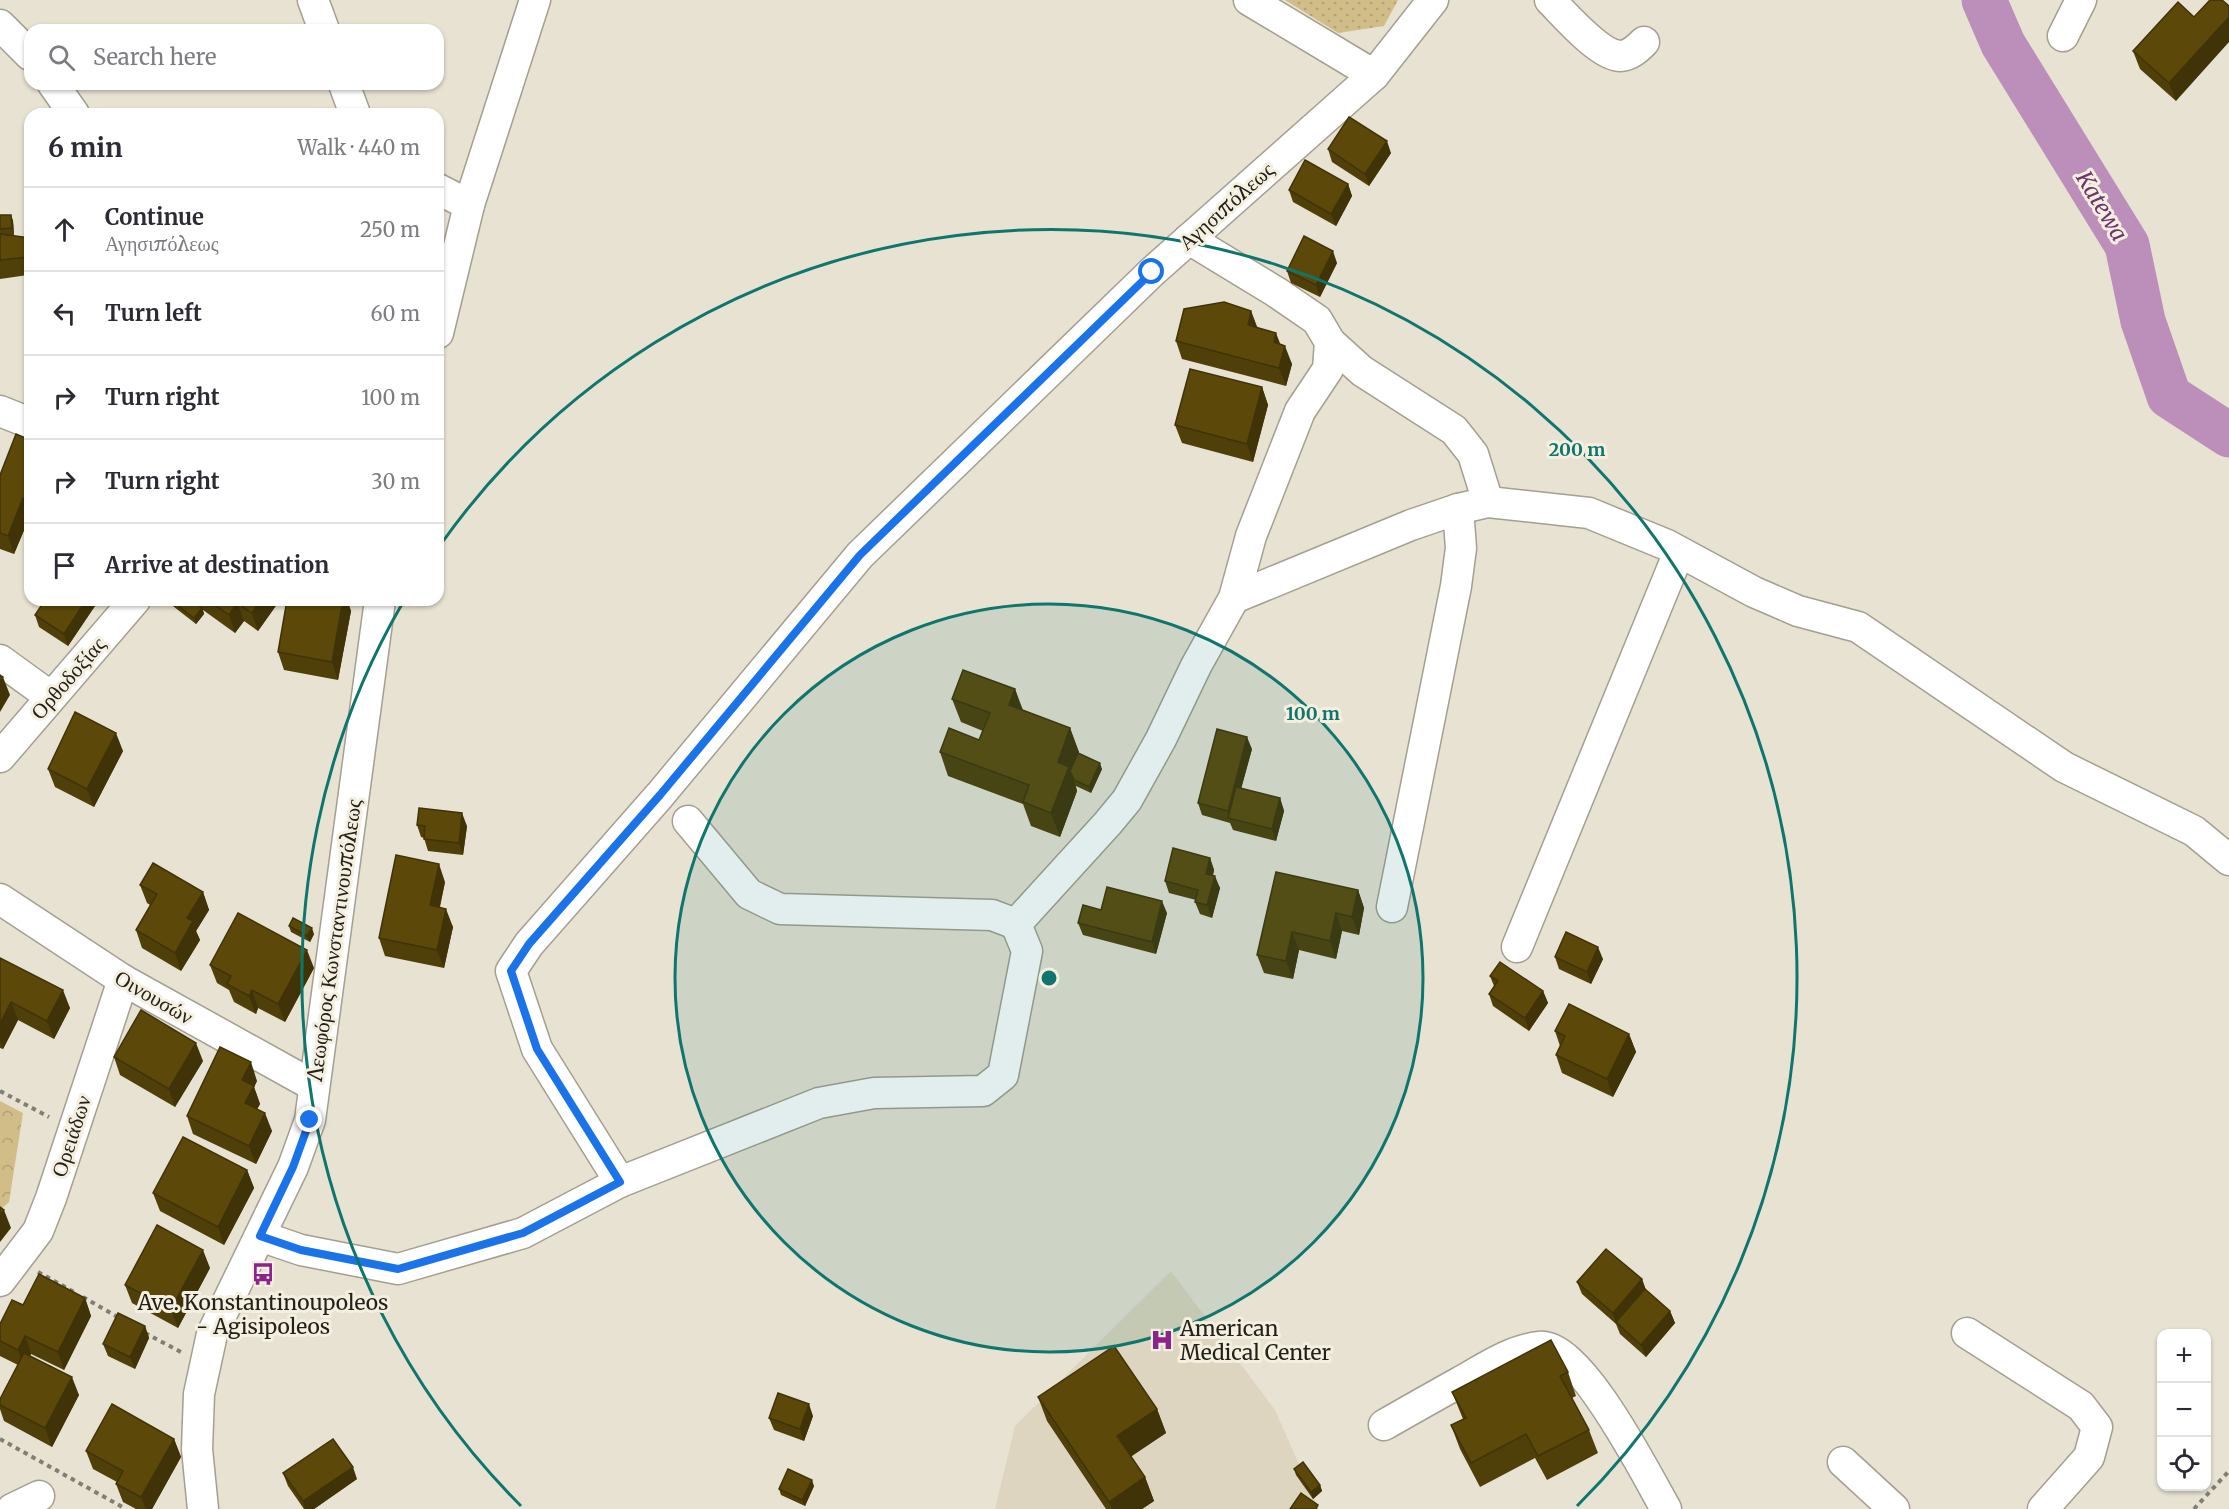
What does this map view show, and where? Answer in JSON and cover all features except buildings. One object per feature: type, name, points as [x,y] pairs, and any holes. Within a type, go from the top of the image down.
[{"type":"street","points":[[313,0],[322,24]]},
{"type":"street","points":[[444,308],[469,205],[535,0]]},
{"type":"street","points":[[1249,0],[1374,75]]},
{"type":"street","name":"Αγησιπόλεως","points":[[620,1182],[537,1049],[511,971],[529,944],[660,795],[860,555],[1152,272],[1374,75],[1433,0]]},
{"type":"street","points":[[1550,0],[1610,54],[1622,56],[1636,51],[1644,42]]},
{"type":"street","points":[[2063,36],[2081,0]]},
{"type":"street","points":[[0,25],[24,49]]},
{"type":"street","points":[[57,90],[71,108]]},
{"type":"street","points":[[346,90],[353,108]]},
{"type":"street","points":[[444,192],[469,205]]},
{"type":"street","points":[[1189,239],[1317,320],[1330,342],[1362,371],[1454,429],[1473,454],[1488,502]]},
{"type":"street","points":[[1016,924],[1127,800],[1161,739],[1196,666],[1234,598],[1251,536],[1300,411],[1328,369],[1330,342]]},
{"type":"street","points":[[0,411],[24,421]]},
{"type":"street","points":[[1234,598],[1411,525],[1458,509],[1488,502],[1589,513],[1680,552],[1754,592],[1798,611],[1858,627],[2064,766],[2194,831],[2229,860]]},
{"type":"street","points":[[1392,907],[1456,586],[1461,548],[1458,509]]},
{"type":"street","points":[[1517,947],[1680,552]]},
{"type":"street","name":"Ορθοδοξίας","points":[[0,757],[130,606]]},
{"type":"street","name":"Λεωφόρος Κωνσταντινουπόλεως","points":[[203,1509],[197,1449],[199,1394],[212,1334],[293,1167],[310,1120],[379,606]]},
{"type":"street","points":[[0,660],[51,697]]},
{"type":"street","points":[[260,1236],[301,1250],[398,1269],[523,1233],[620,1182],[819,1103],[874,1093],[983,1091],[1003,1075],[1027,951],[1016,924],[992,915],[780,909],[749,894],[688,821]]},
{"type":"street","name":"Οινουσών","points":[[0,899],[123,981],[314,1086]]},
{"type":"street","name":"Ορειάδων","points":[[9,1271],[38,1231],[123,981]]},
{"type":"street","points":[[1967,1333],[2081,1406],[2097,1427],[2089,1457],[2043,1509]]},
{"type":"street","points":[[1384,1425],[1500,1359],[1542,1346],[1560,1354],[1580,1371],[1601,1398],[1666,1509]]},
{"type":"street","points":[[1843,1462],[1894,1509]]},
{"type":"street","points":[[12,1509],[39,1496]]},
{"type":"path","points":[[0,1091],[73,1131]]},
{"type":"path","points":[[9,1271],[121,1319]]},
{"type":"path","points":[[142,1331],[205,1366]]},
{"type":"path","points":[[0,1439],[126,1509]]},
{"type":"path","points":[[2194,1509],[2229,1471]]},
{"type":"shaded area","name":"American Medical Center","points":[[1171,1271],[1275,1410],[1319,1509],[995,1509],[1015,1426]]},
{"type":"green space","points":[[1285,0],[1398,0],[1384,26],[1338,33]]},
{"type":"green space","points":[[0,1101],[23,1113],[9,1202],[0,1210]]},
{"type":"waterway","name":"Katewa","points":[[1984,0],[2003,44],[2127,245],[2143,321],[2169,396],[2229,435]]},
{"type":"place","name":"Ave. Konstantinoupoleos - Agisipoleos","points":[[263,1274]]},
{"type":"place","name":"American Medical Center","points":[[1162,1340]]},
{"type":"route","points":[[310,1120],[293,1167],[260,1236],[301,1250],[330,1256],[398,1269],[523,1233],[620,1182],[537,1049],[511,971],[529,944],[660,795],[860,555],[1152,272]]}]
